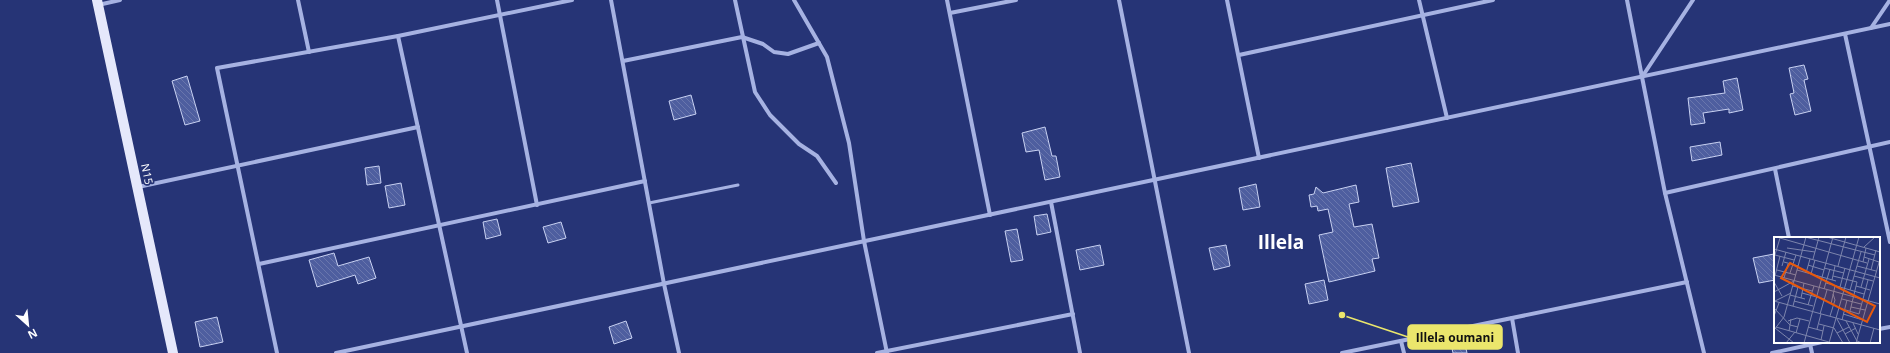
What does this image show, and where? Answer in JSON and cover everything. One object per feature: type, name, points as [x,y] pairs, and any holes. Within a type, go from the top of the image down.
[{"type":"main road","name":"N15","points":[[97,2],[173,353]]},
{"type":"street","points":[[97,2],[120,0]]},
{"type":"street","points":[[298,0],[309,52]]},
{"type":"street","points":[[497,0],[537,205]]},
{"type":"street","points":[[277,353],[217,68],[398,36],[572,0]]},
{"type":"street","points":[[612,0],[664,284],[679,353]]},
{"type":"street","points":[[735,0],[755,92],[770,115],[799,144],[817,156],[836,184]]},
{"type":"street","points":[[794,0],[827,57],[850,143],[864,241],[887,352]]},
{"type":"street","points":[[948,0],[990,215]]},
{"type":"street","points":[[950,13],[1016,0]]},
{"type":"street","points":[[1119,0],[1189,353]]},
{"type":"street","points":[[1227,0],[1260,158]]},
{"type":"street","points":[[1419,0],[1447,118]]},
{"type":"street","points":[[1238,55],[1493,0]]},
{"type":"street","points":[[1627,0],[1665,193],[1704,353]]},
{"type":"street","points":[[1642,77],[1693,0]]},
{"type":"street","points":[[1871,28],[1890,0]]},
{"type":"street","points":[[336,353],[1890,24]]},
{"type":"street","points":[[1845,34],[1890,240]]},
{"type":"street","points":[[398,36],[467,353]]},
{"type":"street","points":[[623,61],[742,37],[763,44],[774,52],[788,54],[819,43]]},
{"type":"street","points":[[138,187],[238,167],[418,127]]},
{"type":"street","points":[[1665,193],[1890,142]]},
{"type":"street","points":[[1775,169],[1789,237]]},
{"type":"street","points":[[259,264],[645,181]]},
{"type":"street","points":[[1051,202],[1080,353]]},
{"type":"street","points":[[1342,353],[1687,282]]},
{"type":"street","points":[[877,353],[1073,314]]},
{"type":"street","points":[[1512,318],[1518,353]]},
{"type":"street","points":[[1880,329],[1890,327]]},
{"type":"street","points":[[1401,341],[1404,353]]},
{"type":"street","points":[[1772,353],[1810,343],[1812,353]]},
{"type":"lane","points":[[649,203],[738,185]]},
{"type":"building","points":[[1804,65],[1808,79],[1804,80],[1811,111],[1795,115],[1790,94],[1794,93],[1789,68]]},
{"type":"building","points":[[187,76],[200,121],[185,125],[172,81]]},
{"type":"building","points":[[1737,78],[1743,110],[1729,113],[1729,109],[1703,113],[1705,123],[1691,125],[1688,98],[1725,93],[1723,81]]},
{"type":"building","points":[[691,95],[696,114],[674,120],[669,101]]},
{"type":"building","points":[[1045,127],[1052,156],[1056,156],[1060,177],[1045,180],[1039,150],[1026,152],[1022,133]]},
{"type":"building","points":[[1720,142],[1722,155],[1692,161],[1690,147]]},
{"type":"building","points":[[1411,163],[1419,202],[1393,207],[1386,168]]},
{"type":"building","points":[[379,166],[381,183],[367,185],[365,168]]},
{"type":"building","points":[[401,183],[405,205],[389,208],[385,186]]},
{"type":"building","points":[[1256,184],[1260,207],[1243,210],[1239,188]]},
{"type":"building","points":[[1356,185],[1359,202],[1349,204],[1354,227],[1372,224],[1379,258],[1372,259],[1375,271],[1329,282],[1319,235],[1333,232],[1328,209],[1318,211],[1317,206],[1311,207],[1309,195],[1314,194],[1316,187],[1323,193]]},
{"type":"building","points":[[1047,214],[1051,232],[1037,235],[1034,216]]},
{"type":"building","points":[[497,219],[501,235],[486,239],[483,222]]},
{"type":"building","points":[[561,222],[566,238],[548,243],[543,227]]},
{"type":"building","points":[[1017,229],[1023,260],[1011,262],[1005,231]]},
{"type":"building","points":[[1100,245],[1104,265],[1080,270],[1076,250]]},
{"type":"building","points":[[1226,245],[1230,266],[1214,270],[1209,248]]},
{"type":"building","points":[[334,253],[338,266],[369,257],[376,278],[358,284],[355,275],[317,287],[309,260]]},
{"type":"building","points":[[1774,254],[1774,280],[1759,283],[1753,258]]},
{"type":"building","points":[[1324,280],[1328,300],[1309,304],[1305,284]]},
{"type":"building","points":[[217,317],[223,342],[200,347],[195,322]]},
{"type":"building","points":[[626,321],[632,338],[614,344],[609,327]]},
{"type":"building","points":[[1464,340],[1467,353],[1453,353],[1451,344]]},
{"type":"place","name":"Illela oumani","points":[[1342,315]]},
{"type":"district","name":"Illela","points":[[1281,242]]}]
